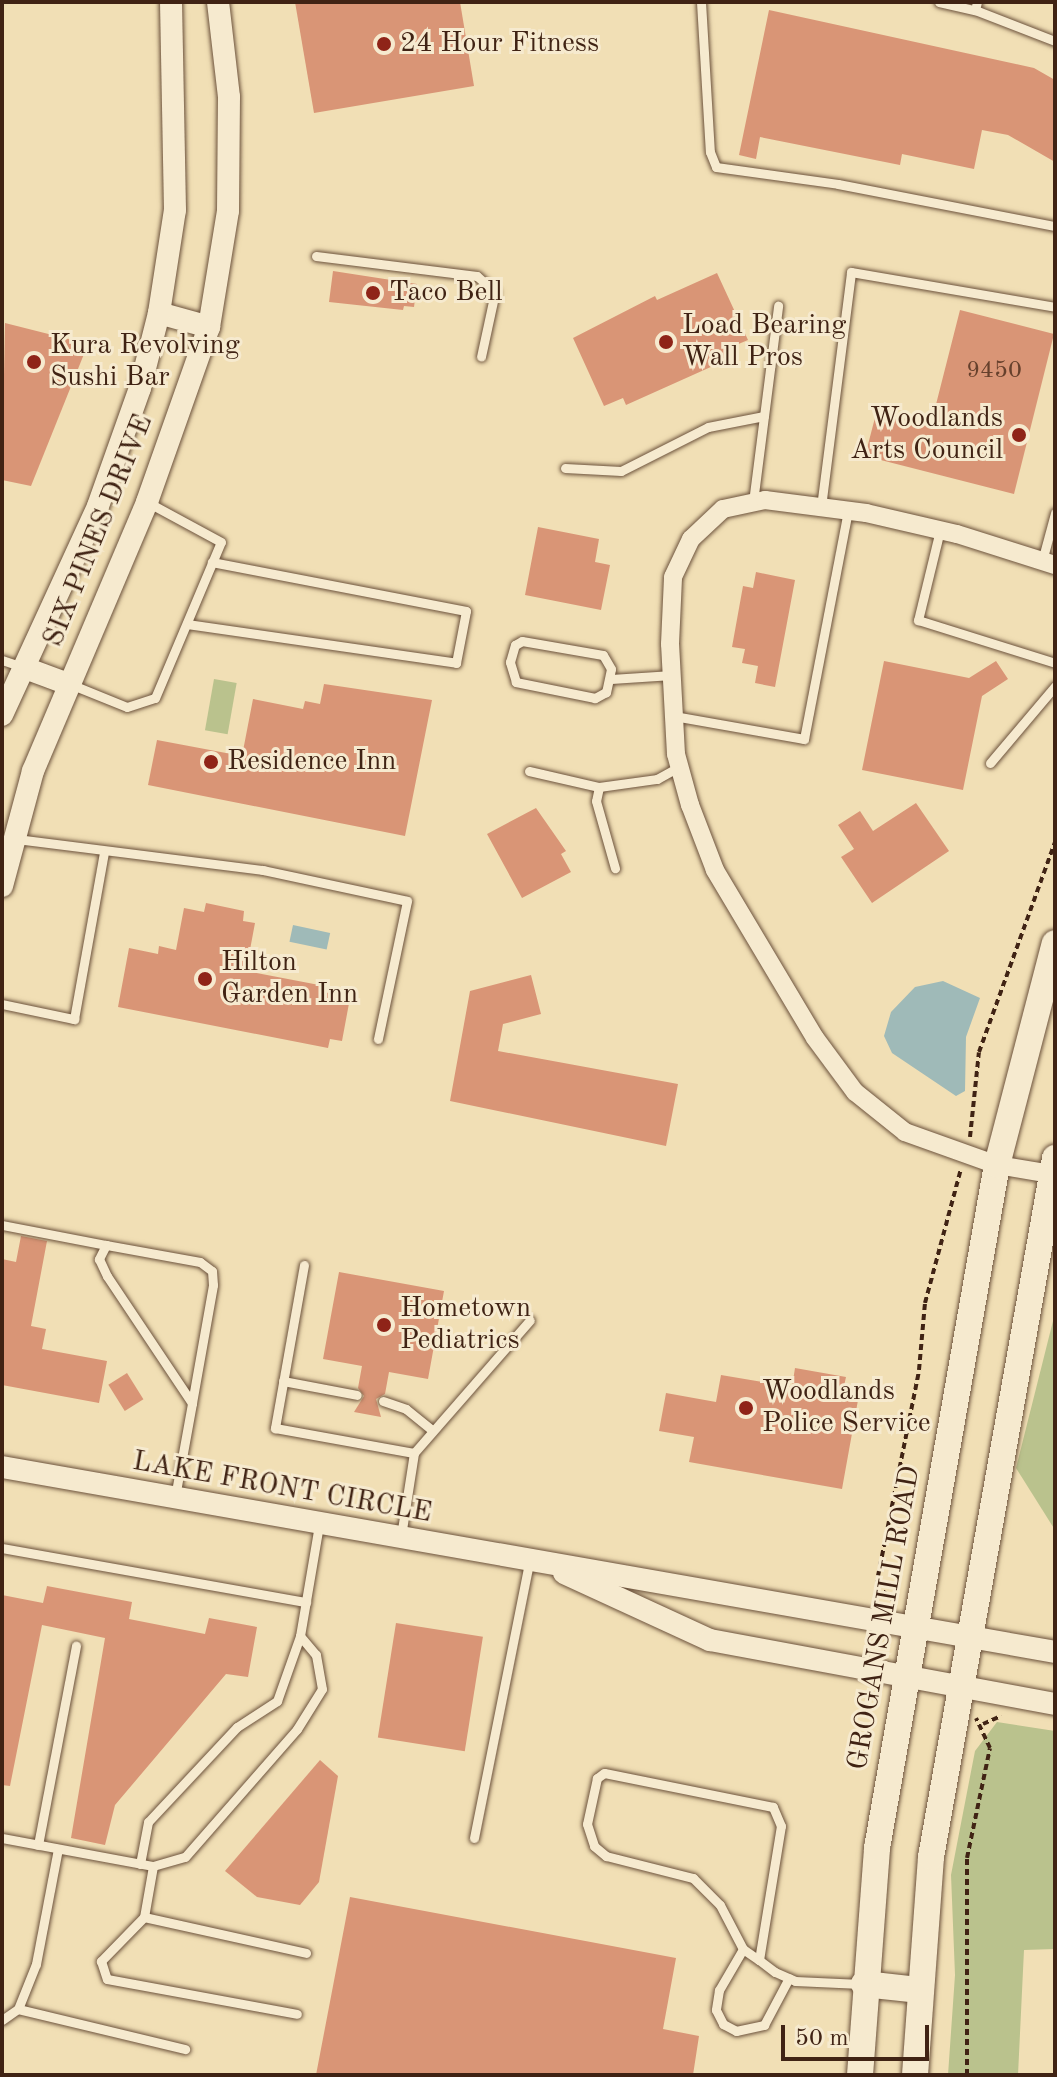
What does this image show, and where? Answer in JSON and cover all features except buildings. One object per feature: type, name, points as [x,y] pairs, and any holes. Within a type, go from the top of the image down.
[{"type":"main road","name":"GROGANS MILL ROAD","points":[[860,2075],[864,1984],[877,1848],[908,1677],[906,1615],[997,1165],[1055,943]]},
{"type":"main road","points":[[915,2075],[918,1990],[931,1857],[1053,1166]]},
{"type":"main road","points":[[864,1984],[918,1990]]},
{"type":"street","name":"SIX PINES DRIVE","points":[[2,715],[98,506],[140,388],[159,313],[175,210],[171,2]]},
{"type":"street","name":"SIX PINES DRIVE","points":[[2,886],[33,771],[147,502],[209,327],[228,211],[229,97],[218,2]]},
{"type":"street","points":[[159,313],[209,327]]},
{"type":"street","points":[[1048,563],[940,530],[848,511],[753,502],[723,509],[691,539],[673,577],[672,675],[680,766],[715,870],[847,1081],[905,1132],[997,1165],[1053,1166]]},
{"type":"street","points":[[25,668],[68,684]]},
{"type":"street","name":"LAKE FRONT CIRCLE","points":[[2,1467],[552,1567],[597,1570],[906,1615],[971,1637],[1055,1652]]},
{"type":"street","name":"LAKE FRONT CIRCLE","points":[[552,1567],[710,1640],[1055,1704]]},
{"type":"lane","points":[[701,2],[710,152],[716,167],[915,197],[1055,226]]},
{"type":"lane","points":[[939,2],[976,6],[1055,41]]},
{"type":"lane","points":[[316,256],[477,276],[495,292],[481,357]]},
{"type":"lane","points":[[821,507],[851,272],[1055,307]]},
{"type":"lane","points":[[753,502],[778,306]]},
{"type":"lane","points":[[565,468],[621,471],[708,427],[764,416]]},
{"type":"lane","points":[[68,684],[127,707],[155,698],[221,542],[147,502]]},
{"type":"lane","points":[[674,716],[804,739],[848,511]]},
{"type":"lane","points":[[1048,563],[1055,513]]},
{"type":"lane","points":[[940,530],[918,620],[1055,663]]},
{"type":"lane","points":[[187,624],[456,663],[466,611],[212,562]]},
{"type":"lane","points":[[611,679],[603,655],[522,641],[512,651],[511,675],[516,682],[595,698],[611,679],[672,675]]},
{"type":"lane","points":[[2,660],[25,668]]},
{"type":"lane","points":[[990,763],[1055,686]]},
{"type":"lane","points":[[529,771],[599,787],[657,779],[680,766]]},
{"type":"lane","points":[[599,787],[596,801],[615,868]]},
{"type":"lane","points":[[14,838],[104,853],[263,870],[407,901],[378,1039]]},
{"type":"lane","points":[[2,1004],[74,1019],[104,853]]},
{"type":"lane","points":[[2,1225],[200,1262],[212,1271],[175,1500]]},
{"type":"lane","points":[[106,1245],[99,1259],[107,1276],[192,1403]]},
{"type":"lane","points":[[304,1265],[275,1428],[414,1453]]},
{"type":"lane","points":[[401,1540],[414,1453],[530,1320]]},
{"type":"lane","points":[[283,1381],[357,1395]]},
{"type":"lane","points":[[383,1401],[406,1409],[432,1430]]},
{"type":"lane","points":[[140,1864],[148,1822],[237,1727],[277,1701],[300,1636],[319,1525]]},
{"type":"lane","points":[[2,1548],[306,1602]]},
{"type":"lane","points":[[474,1838],[529,1563]]},
{"type":"lane","points":[[2,1838],[153,1866],[185,1857],[297,1729],[322,1689],[316,1655],[300,1636]]},
{"type":"lane","points":[[38,1845],[76,1646]]},
{"type":"lane","points":[[759,1960],[781,1826],[773,1807],[604,1773],[597,1778],[587,1824],[594,1846],[606,1856],[693,1878],[720,1905],[743,1949],[759,1960],[789,1978],[864,1984]]},
{"type":"lane","points":[[2,2020],[18,2009],[36,1964],[58,1849]]},
{"type":"lane","points":[[153,1866],[144,1917],[101,1961],[107,1979],[297,2014]]},
{"type":"lane","points":[[144,1917],[306,1953]]},
{"type":"lane","points":[[743,1949],[719,1990],[716,2010],[723,2024],[736,2031],[764,2025],[789,1978]]},
{"type":"lane","points":[[18,2009],[185,2049]]},
{"type":"path","points":[[906,1615],[877,1586],[919,1370],[925,1303],[966,1153],[979,1052],[1055,842]]},
{"type":"path","points":[[957,1712],[983,1724],[990,1748],[967,1858],[967,2075]]},
{"type":"green space","points":[[214,679],[237,683],[228,734],[205,730]]},
{"type":"green space","points":[[1055,1313],[1055,1530],[1016,1468]]},
{"type":"green space","points":[[997,1722],[1055,1731],[1055,1949],[1024,1950],[1018,2075],[948,2075],[955,1975],[951,1875],[975,1751]]},
{"type":"water","points":[[293,925],[330,933],[327,950],[289,942]]},
{"type":"water","points":[[943,981],[980,998],[966,1037],[965,1091],[956,1096],[892,1053],[884,1036],[891,1012],[915,987]]},
{"type":"place","name":"24 Hour Fitness","points":[[384,44]]},
{"type":"place","name":"Taco Bell","points":[[373,293]]},
{"type":"place","name":"Load Bearing Wall Pros","points":[[666,342]]},
{"type":"place","name":"Kura Revolving Sushi Bar","points":[[34,362]]},
{"type":"place","name":"Woodlands Arts Council","points":[[1019,435]]},
{"type":"place","name":"Residence Inn","points":[[211,762]]},
{"type":"place","name":"Hilton Garden Inn","points":[[205,979]]},
{"type":"place","name":"Hometown Pediatrics","points":[[384,1325]]},
{"type":"place","name":"Woodlands Police Service","points":[[746,1408]]}]
